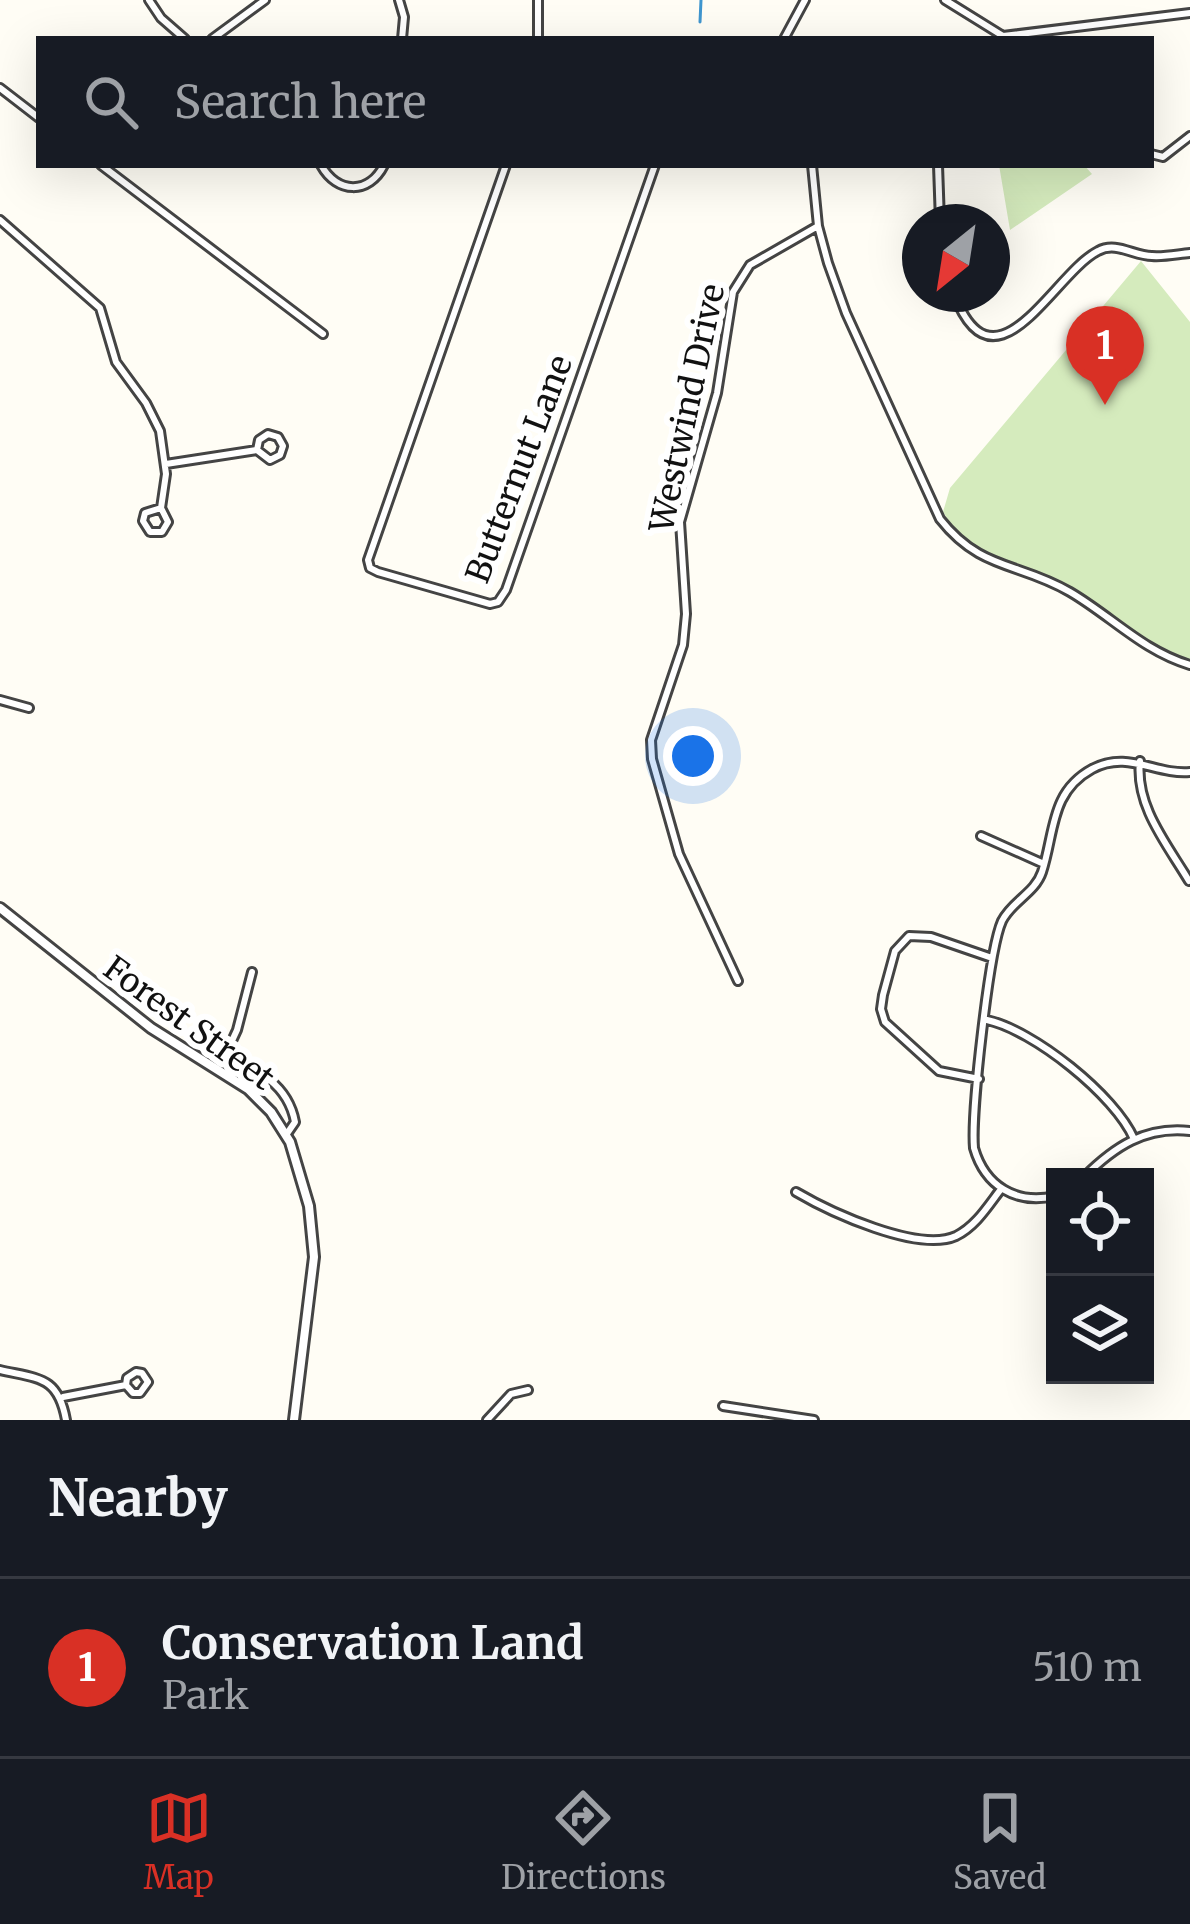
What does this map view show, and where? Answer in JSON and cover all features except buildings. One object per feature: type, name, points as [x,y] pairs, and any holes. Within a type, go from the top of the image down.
[{"type":"street","points":[[149,0],[182,36]]},
{"type":"street","points":[[216,36],[265,0]]},
{"type":"street","points":[[399,0],[403,36]]},
{"type":"street","points":[[538,0],[538,36]]},
{"type":"street","points":[[786,36],[805,0]]},
{"type":"street","points":[[945,0],[1003,36],[1056,35],[1190,13]]},
{"type":"street","points":[[0,88],[36,116]]},
{"type":"street","points":[[1154,155],[1162,157],[1190,136]]},
{"type":"street","points":[[105,168],[322,334]]},
{"type":"street","points":[[323,168],[334,182],[353,189],[372,182],[382,168]]},
{"type":"street","name":"Butternut Lane","points":[[505,168],[368,560],[378,572],[490,604],[498,602],[506,590],[654,168]]},
{"type":"street","points":[[812,168],[818,226],[846,313],[934,506],[951,532],[986,560],[1063,588],[1155,652],[1190,665]]},
{"type":"street","points":[[938,168],[939,204]]},
{"type":"street","points":[[0,220],[97,302],[116,362],[155,420],[166,464],[161,508],[167,526],[158,533],[149,532],[145,513],[161,508]]},
{"type":"street","name":"Westwind Drive","points":[[738,980],[673,835],[651,740],[683,645],[686,614],[680,522],[717,393],[733,292],[750,265],[818,226]]},
{"type":"street","points":[[963,312],[969,325],[995,334],[1034,314],[1100,249],[1152,256],[1190,254]]},
{"type":"street","points":[[166,464],[257,450],[270,460],[280,455],[283,446],[278,436],[268,434],[259,440],[257,450]]},
{"type":"street","points":[[0,700],[29,708]]},
{"type":"street","points":[[1140,761],[1138,782],[1144,802],[1189,880]]},
{"type":"street","points":[[1046,1197],[1028,1198],[1001,1189],[982,1168],[974,1148],[993,958],[1004,917],[1036,884],[1056,808],[1072,784],[1106,763],[1140,761],[1190,772]]},
{"type":"street","points":[[981,836],[1044,865]]},
{"type":"street","name":"Forest Street","points":[[0,908],[151,1028],[261,1100],[286,1136],[306,1190],[314,1256],[294,1420]]},
{"type":"street","points":[[979,1079],[939,1071],[929,1064],[888,1027],[881,1004],[895,951],[908,936],[931,937],[993,958]]},
{"type":"street","points":[[220,1069],[253,972]]},
{"type":"street","points":[[986,1020],[1022,1032],[1102,1094],[1125,1118],[1134,1139]]},
{"type":"street","points":[[224,1058],[255,1069],[284,1094],[295,1122],[286,1136]]},
{"type":"street","points":[[1093,1168],[1112,1150],[1134,1139],[1170,1130],[1190,1131]]},
{"type":"street","points":[[796,1192],[874,1226],[931,1240],[959,1234],[973,1225],[1001,1189]]},
{"type":"street","points":[[0,1370],[44,1381],[63,1397],[66,1420]]},
{"type":"street","points":[[63,1397],[126,1385]]},
{"type":"street","points":[[487,1420],[511,1394],[528,1390]]},
{"type":"street","points":[[723,1406],[814,1420]]},
{"type":"green space","points":[[1000,168],[1087,168],[1092,174],[1010,230],[1010,204],[1006,204]]},
{"type":"green space","points":[[1141,261],[1190,322],[1190,661],[1132,633],[1077,591],[976,548],[943,512],[950,488]]},
{"type":"waterway","points":[[700,22],[701,0]]},
{"type":"place","name":"Conservation Land","points":[[1105,405]]}]
